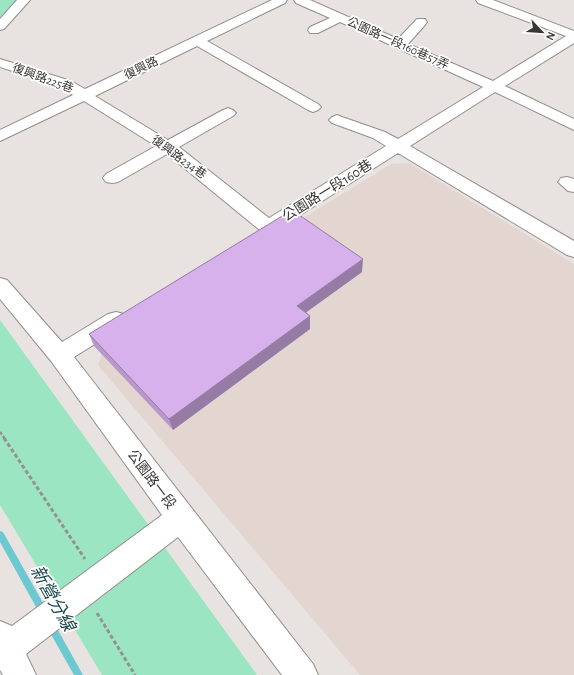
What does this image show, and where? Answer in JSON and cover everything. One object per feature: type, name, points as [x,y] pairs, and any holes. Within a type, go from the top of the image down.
[{"type":"street","points":[[0,26],[24,0]]},
{"type":"street","name":"復興路","points":[[0,136],[281,0]]},
{"type":"street","name":"公園路一段160巷57弄","points":[[300,0],[495,87],[574,126]]},
{"type":"street","points":[[482,0],[574,36]]},
{"type":"street","points":[[314,30],[340,17]]},
{"type":"street","points":[[400,45],[421,22]]},
{"type":"street","name":"公園路一段160巷","points":[[261,230],[495,87],[574,36]]},
{"type":"street","points":[[198,41],[313,107]]},
{"type":"street","name":"復興路225巷","points":[[0,63],[66,84],[84,95]]},
{"type":"street","name":"復興路234巷","points":[[84,95],[167,146],[261,230]]},
{"type":"street","points":[[112,178],[167,146],[228,114]]},
{"type":"street","points":[[337,120],[379,135],[574,250]]},
{"type":"street","name":"公園路一段","points":[[0,285],[59,355],[181,518],[302,675]]},
{"type":"street","points":[[59,355],[133,309]]},
{"type":"street","points":[[7,653],[140,547],[181,518]]},
{"type":"path","points":[[0,432],[85,559],[91,554]]},
{"type":"path","points":[[95,609],[135,675]]},
{"type":"shaded area","points":[[409,163],[574,264],[574,675],[360,675],[98,365],[107,339],[391,164]]},
{"type":"green space","points":[[0,0],[17,0],[0,19]]},
{"type":"green space","points":[[0,320],[257,675],[102,675],[0,505]]},
{"type":"building","points":[[292,210],[363,259],[297,306],[310,316],[169,419],[89,334]]},
{"type":"waterway","name":"新營分線","points":[[0,535],[44,613]]},
{"type":"waterway","name":"新營分線","points":[[51,626],[79,675]]}]
